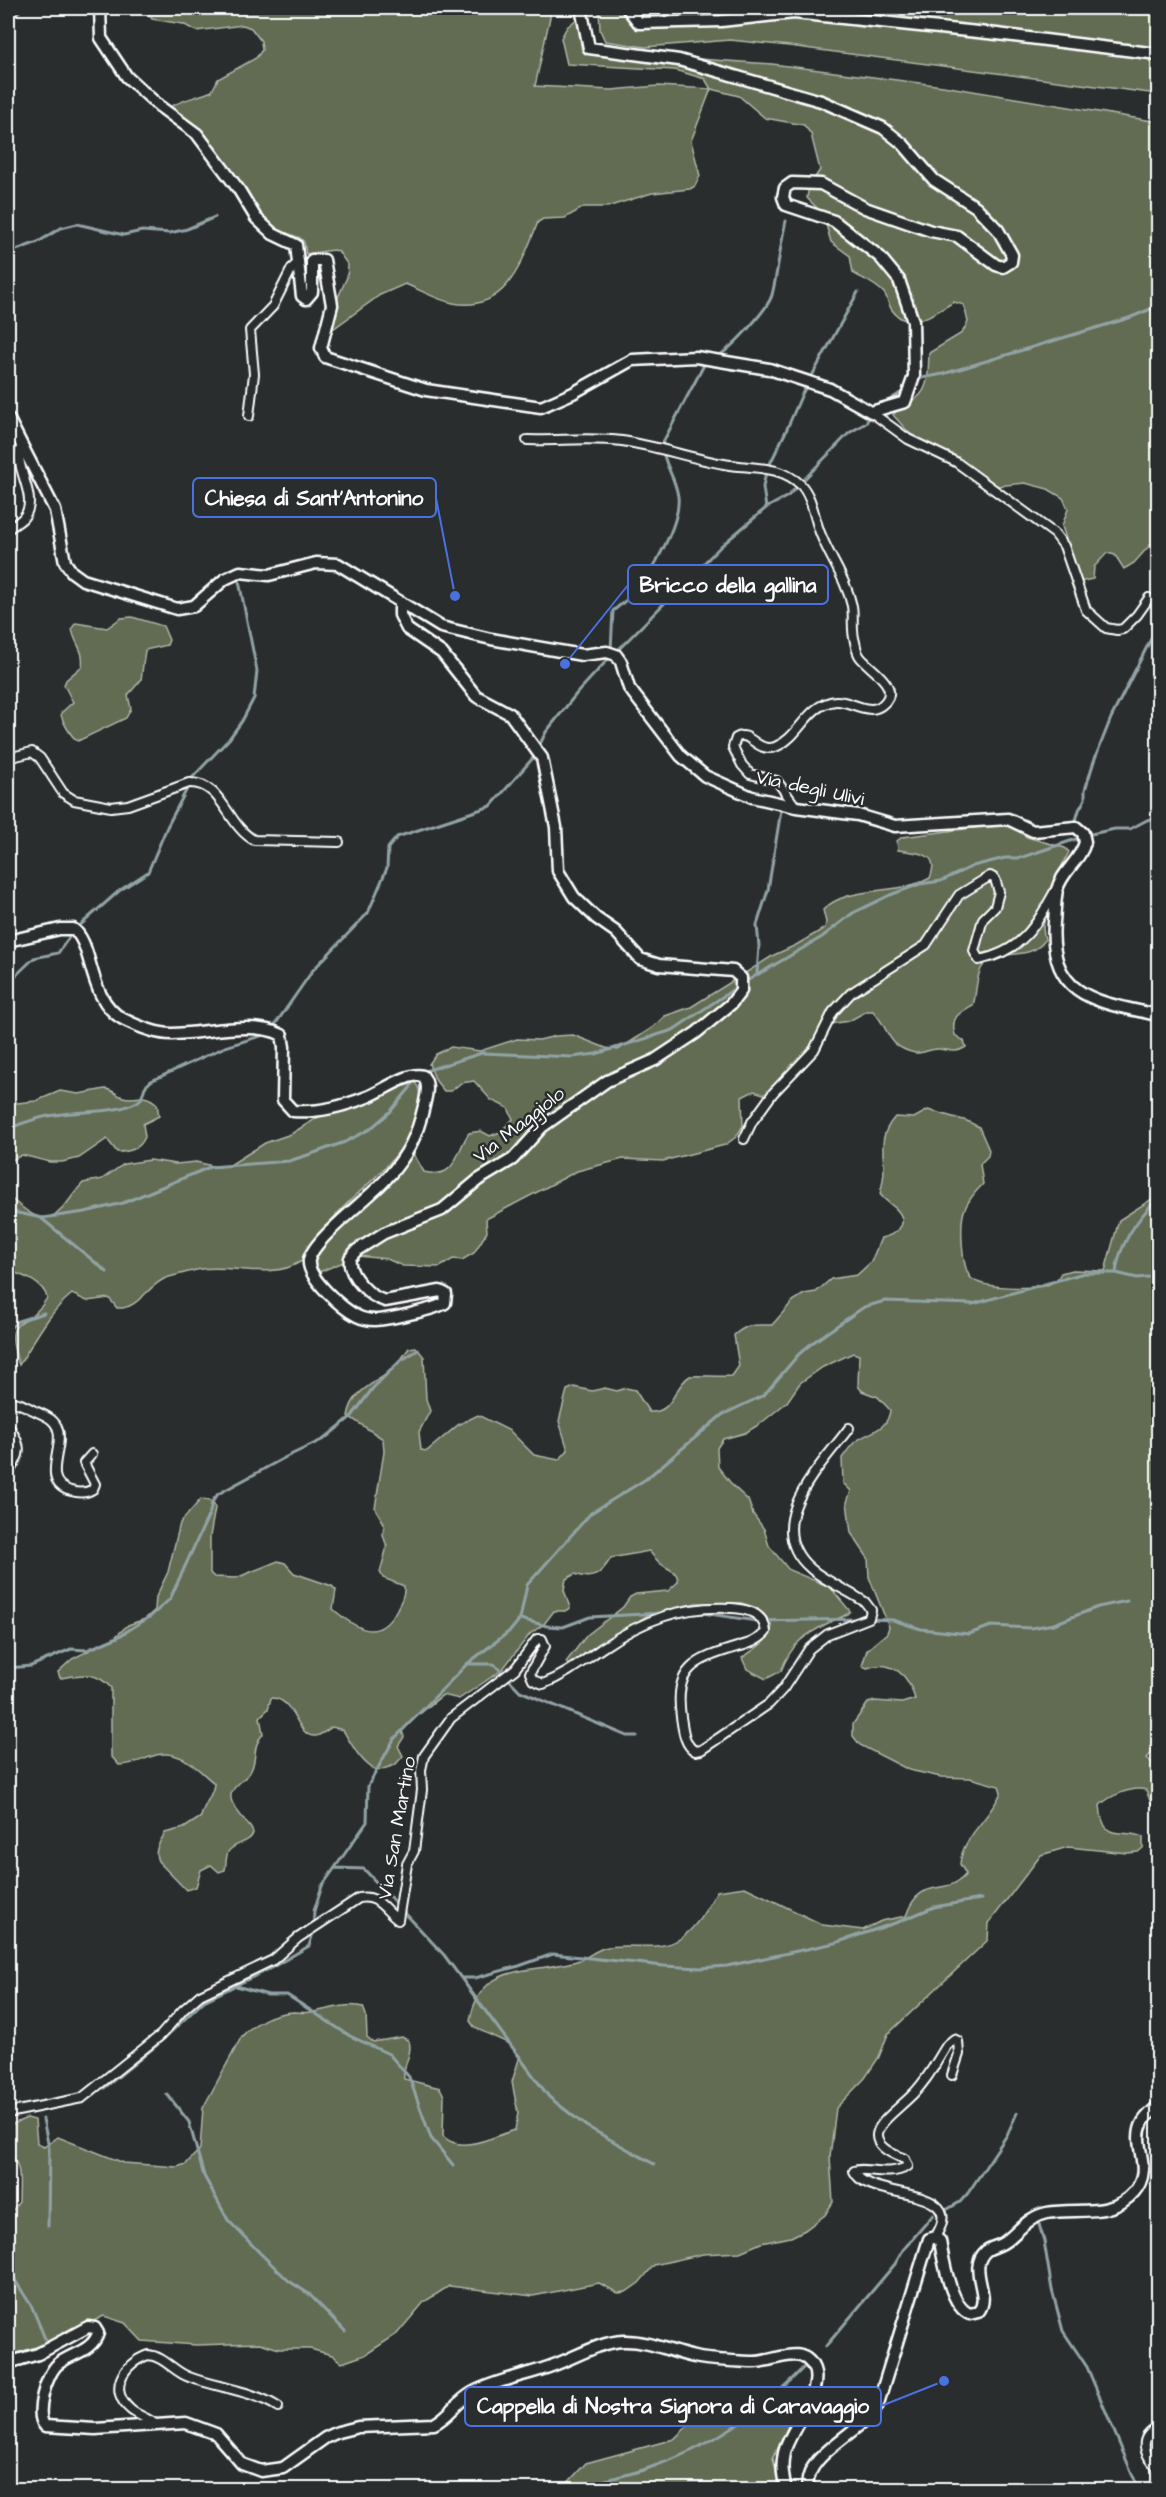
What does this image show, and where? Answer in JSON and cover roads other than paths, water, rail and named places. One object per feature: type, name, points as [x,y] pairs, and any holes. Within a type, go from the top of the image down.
[{"type":"street","points":[[100,8],[101,38],[127,77],[159,106],[197,134],[233,182],[256,218],[273,234],[296,246],[302,296],[306,299],[312,292],[312,261],[324,260],[332,305],[321,348],[325,357],[426,390],[541,407],[573,393],[632,360],[696,357],[769,369],[830,389],[871,412],[908,439],[956,462],[1055,534],[1064,546],[1086,610],[1106,628],[1123,629],[1149,598]]},
{"type":"street","points":[[581,8],[590,48],[679,60],[821,101],[883,128],[903,144],[934,180],[976,207],[998,230],[1012,255],[1011,262],[1003,267],[996,265],[957,236],[931,231],[864,208],[821,184],[792,183],[785,188],[783,197],[786,205],[834,221],[880,257],[899,280],[913,321],[914,376],[904,402],[871,412]]},
{"type":"street","points":[[627,8],[639,23],[721,21],[794,13],[997,34],[1158,54]]},
{"type":"street","points":[[249,416],[254,374],[250,330],[273,306],[292,268],[299,262]]},
{"type":"street","points":[[8,418],[21,447],[19,456],[27,483],[28,508],[24,517],[8,529]]},
{"type":"street","points":[[527,440],[622,441],[674,451],[724,465],[772,469],[790,477],[801,486],[808,496],[821,537],[844,578],[852,607],[853,636],[859,657],[880,675],[889,693],[884,704],[873,709],[837,701],[824,704],[807,716],[778,746],[766,749],[758,746],[747,736],[741,735],[736,738],[733,747],[746,770],[750,774],[777,781],[796,807]]},
{"type":"street","name":"Via degli Ulivi","points":[[21,447],[55,510],[64,562],[83,580],[177,609],[186,609],[194,606],[225,579],[240,572],[269,575],[316,563],[338,564],[441,627],[491,639],[582,655],[612,653],[621,662],[629,688],[639,703],[681,756],[705,776],[752,797],[796,807],[858,814],[895,826],[1008,819],[1033,831],[1076,827],[1085,838],[1084,847],[1057,888],[1053,935],[1056,963],[1064,978],[1085,995],[1124,1008],[1158,1015]]},
{"type":"street","name":"Via Maggiolo","points":[[8,941],[60,929],[73,929],[81,938],[91,974],[104,1000],[121,1018],[146,1028],[169,1034],[248,1029],[276,1032],[282,1035],[284,1047],[283,1100],[293,1111],[323,1110],[367,1097],[414,1074],[423,1076],[427,1081],[427,1088],[412,1146],[387,1179],[335,1226],[310,1256],[309,1262],[310,1268],[324,1288],[354,1314],[364,1319],[377,1320],[445,1304],[446,1294],[440,1291],[385,1301],[378,1299],[352,1272],[351,1258],[357,1250],[384,1233],[442,1210],[478,1180],[513,1159],[542,1127],[607,1081],[655,1060],[696,1034],[731,1004],[741,992],[742,984],[741,978],[733,971],[659,965],[640,959],[616,932],[596,918],[574,897],[558,871],[556,827],[542,758],[510,714],[476,696],[442,653],[407,629],[400,615],[400,602]]},
{"type":"street","points":[[8,758],[32,752],[40,758],[63,793],[74,800],[111,807],[128,805],[189,783],[197,783],[212,790],[245,836],[254,840],[339,842]]},
{"type":"street","points":[[744,1139],[752,1122],[773,1093],[814,1050],[833,1012],[851,993],[926,945],[959,895],[990,876],[995,879],[999,892],[995,907],[983,919],[974,951],[979,960],[1010,951],[1034,928],[1057,888]]},
{"type":"street","points":[[8,1402],[17,1402],[49,1418],[57,1426],[59,1438],[54,1469],[56,1479],[63,1488],[80,1492],[93,1489],[94,1481],[84,1463],[92,1454]]},
{"type":"street","points":[[8,1425],[19,1442],[20,1450],[8,1474]]},
{"type":"street","name":"Via San Martino","points":[[8,2113],[82,2098],[161,2035],[200,1995],[273,1960],[298,1938],[359,1898],[368,1896],[378,1900],[398,1920],[407,1864],[414,1851],[424,1756],[451,1718],[514,1669],[537,1639],[542,1639],[545,1646],[530,1674],[533,1680],[543,1684],[565,1674],[623,1634],[650,1619],[703,1608],[743,1609],[753,1612],[765,1624],[766,1632],[750,1643],[706,1658],[687,1672],[678,1694],[683,1733],[692,1750],[700,1750],[769,1704],[783,1689],[809,1649],[828,1634],[869,1618],[871,1610],[866,1602],[810,1568],[796,1551],[789,1530],[795,1505],[849,1428]]},
{"type":"street","points":[[808,2490],[808,2473],[815,2463],[870,2418],[877,2407],[898,2345],[927,2241],[935,2237],[942,2226],[942,2217],[932,2201],[921,2196],[883,2190],[865,2184],[854,2171],[861,2169],[883,2172],[904,2169],[908,2166],[905,2159],[892,2155],[879,2142],[877,2136],[881,2124],[890,2113],[912,2096],[947,2045],[954,2039],[958,2041],[959,2054],[952,2075]]},
{"type":"street","points":[[935,2237],[940,2241],[944,2269],[960,2307],[966,2313],[978,2312],[983,2301],[977,2274],[980,2262],[988,2250],[1006,2241],[1031,2218],[1057,2212],[1105,2210],[1134,2193],[1143,2178],[1144,2171],[1139,2133],[1144,2120],[1158,2106]]},
{"type":"street","points":[[8,2363],[38,2354],[88,2327],[95,2328],[98,2333],[97,2337],[90,2345],[57,2365],[48,2378],[39,2413],[42,2423],[52,2428],[95,2429],[186,2423],[203,2427],[220,2437],[242,2464],[251,2469],[273,2471],[283,2468],[325,2438],[338,2432],[358,2427],[434,2424],[440,2421],[460,2400],[473,2392],[553,2366],[608,2344],[637,2341],[696,2358],[758,2362],[789,2354],[799,2355],[808,2360],[814,2369],[816,2379],[813,2391],[784,2452],[782,2466],[786,2490]]},
{"type":"street","points":[[156,2425],[131,2410],[123,2402],[118,2388],[121,2376],[128,2368],[147,2355],[162,2359],[186,2377],[256,2396],[278,2407]]},
{"type":"street","points":[[1158,2428],[1144,2441],[1144,2450],[1150,2461],[1158,2468]]},
{"type":"waterway","points":[[8,23],[22,8]]},
{"type":"waterway","points":[[8,253],[38,242],[61,228],[77,224],[124,235],[142,231],[170,233],[187,229],[215,217]]},
{"type":"waterway","points":[[716,357],[739,338],[769,301],[786,221]]},
{"type":"waterway","points":[[766,508],[763,487],[766,472],[802,394],[858,292]]},
{"type":"waterway","points":[[915,383],[922,378],[943,374],[1129,318],[1158,306]]},
{"type":"waterway","points":[[611,650],[613,611],[634,593],[649,574],[664,547],[675,520],[678,497],[662,444],[705,363],[708,362]]},
{"type":"waterway","points":[[885,403],[905,390]]},
{"type":"waterway","points":[[616,652],[721,546],[766,508],[788,496],[849,433],[866,423],[871,414]]},
{"type":"waterway","points":[[77,928],[119,891],[148,872],[191,779],[229,739],[254,698],[257,671],[238,576]]},
{"type":"waterway","points":[[1075,824],[1085,799],[1085,790],[1094,761],[1111,718],[1158,625]]},
{"type":"waterway","points":[[272,1029],[313,970],[368,913],[387,868],[388,848],[397,837],[491,806],[533,758],[546,732],[577,693],[611,656]]},
{"type":"waterway","points":[[757,973],[759,946],[757,925],[768,890],[781,810]]},
{"type":"waterway","points":[[745,982],[822,937],[853,913],[890,895],[920,884],[941,881],[973,866],[1005,858],[1020,858],[1091,834],[1115,829],[1130,829],[1158,817]]},
{"type":"waterway","points":[[8,983],[34,958],[58,953],[72,933]]},
{"type":"waterway","points":[[422,1072],[482,1053],[572,1057],[596,1054],[673,1030],[737,987]]},
{"type":"waterway","points":[[8,1129],[48,1116],[104,1111],[134,1104],[141,1099],[145,1087],[151,1081],[225,1047],[267,1034]]},
{"type":"waterway","points":[[8,1211],[42,1218],[85,1212],[123,1203],[210,1167],[289,1161],[314,1153],[345,1142],[370,1129],[390,1112],[410,1088],[414,1078]]},
{"type":"waterway","points":[[1116,1273],[1125,1241],[1143,1214],[1158,1198]]},
{"type":"waterway","points":[[41,1218],[107,1272]]},
{"type":"waterway","points":[[104,2088],[157,2045],[204,2001],[273,1967],[309,1946],[313,1933],[314,1911],[322,1886],[367,1822],[368,1786],[394,1739],[467,1664],[511,1630],[520,1619],[527,1585],[591,1513],[646,1479],[722,1415],[764,1395],[799,1354],[864,1307],[885,1301],[973,1304],[1084,1273],[1116,1273],[1137,1278],[1158,1276]]},
{"type":"waterway","points":[[8,1330],[18,1321],[44,1313]]},
{"type":"waterway","points":[[8,1668],[31,1666],[71,1649],[87,1650],[118,1637],[151,1616],[170,1599],[210,1512],[212,1502],[218,1494],[324,1439],[352,1416],[373,1388],[400,1361],[418,1350]]},
{"type":"waterway","points":[[869,1619],[893,1620],[921,1629],[969,1634],[991,1626],[1031,1628],[1054,1624],[1098,1607],[1127,1601]]},
{"type":"waterway","points":[[696,1612],[757,1621],[859,1619]]},
{"type":"waterway","points":[[520,1619],[547,1626],[563,1627],[590,1617],[662,1613]]},
{"type":"waterway","points":[[467,1664],[494,1664],[520,1691],[627,1736],[637,1736]]},
{"type":"waterway","points":[[335,1868],[364,1869],[444,1955],[549,2097],[586,2126],[654,2164]]},
{"type":"waterway","points":[[461,1978],[475,1978],[553,1954],[664,1966],[700,1968],[727,1966],[835,1943],[934,1907],[981,1899]]},
{"type":"waterway","points":[[233,1985],[268,1995],[287,1995],[350,2036],[389,2054],[409,2077],[431,2138],[453,2165]]},
{"type":"waterway","points":[[167,2094],[189,2122],[204,2176],[228,2220],[289,2281],[309,2294],[345,2331]]},
{"type":"waterway","points":[[946,2210],[960,2202],[968,2193],[1007,2135],[1017,2113]]},
{"type":"waterway","points":[[43,2119],[49,2148],[48,2226]]},
{"type":"waterway","points":[[826,2346],[933,2215]]},
{"type":"waterway","points":[[1038,2221],[1063,2331],[1087,2367],[1139,2490]]},
{"type":"waterway","points":[[8,2269],[32,2307],[48,2346]]},
{"type":"waterway","points":[[574,2490],[649,2468],[715,2439],[772,2398],[807,2364]]},
{"type":"place","name":"Chiesa di Sant'Antonino","points":[[455,596]]},
{"type":"place","name":"Bricco della gallina","points":[[565,664]]},
{"type":"place","name":"Cappella di Nostra Signora di Caravaggio","points":[[944,2381]]}]
